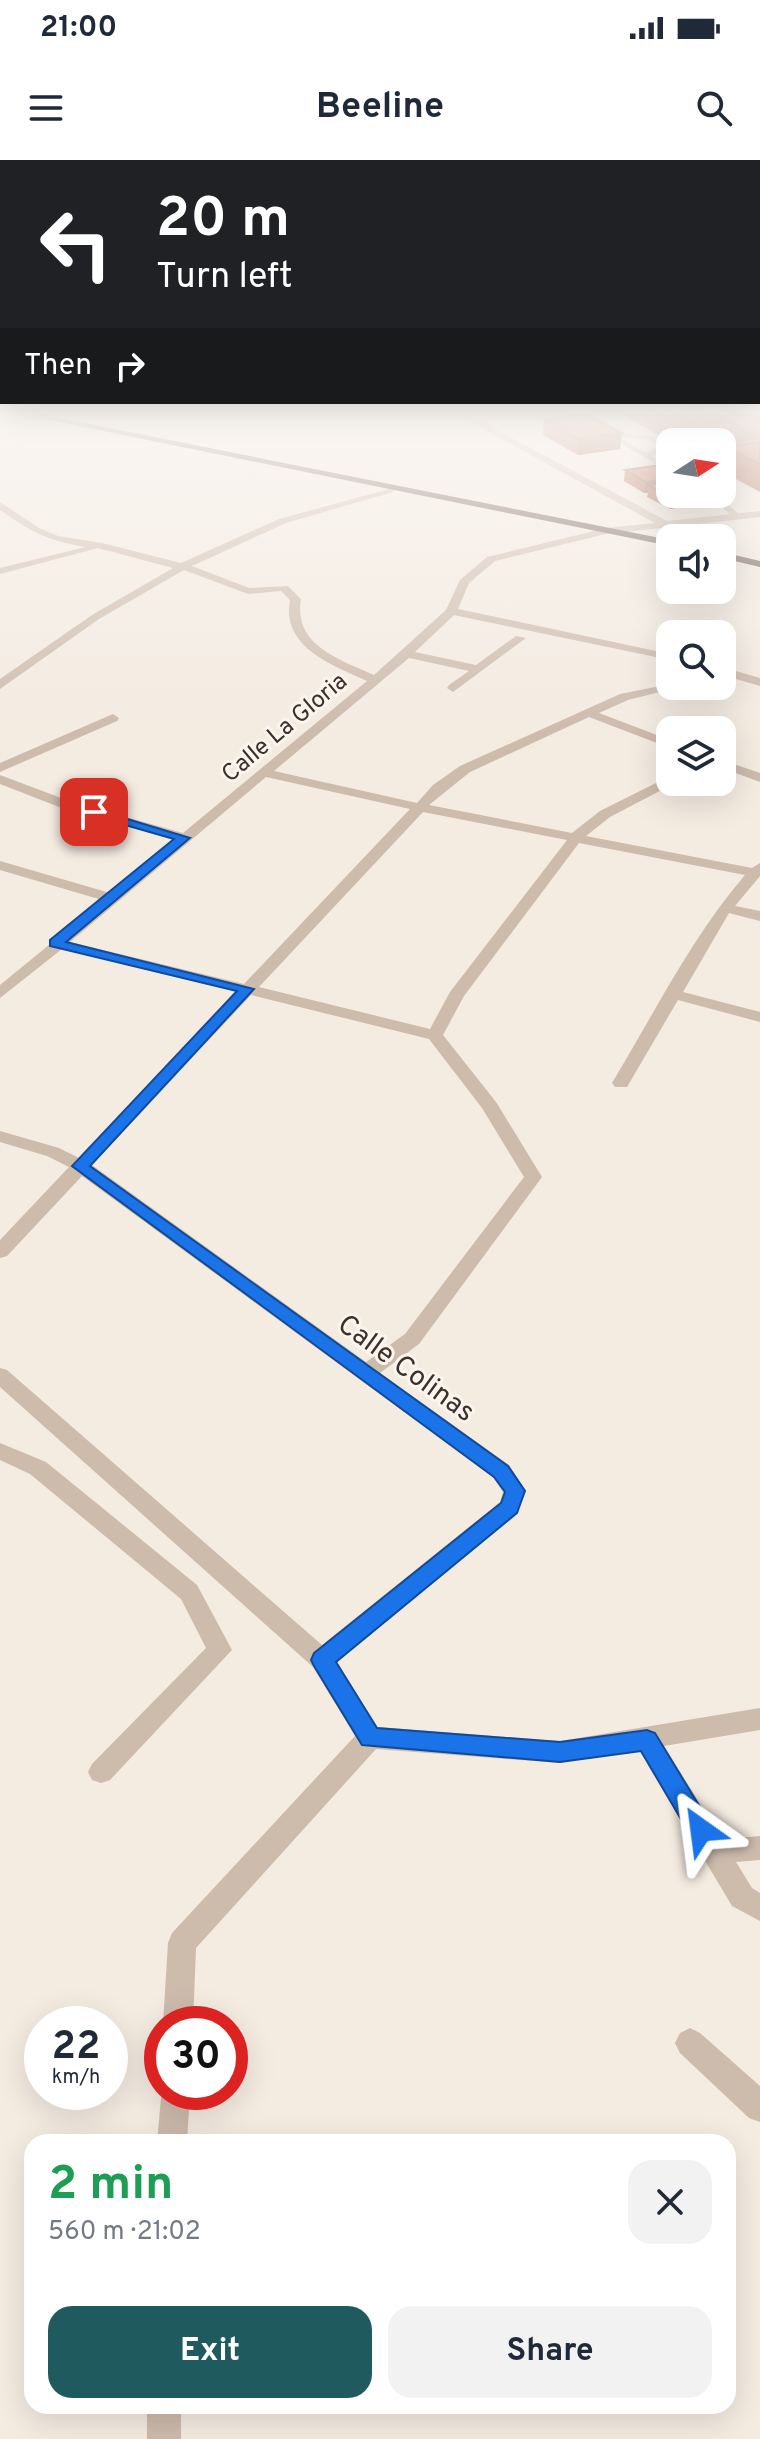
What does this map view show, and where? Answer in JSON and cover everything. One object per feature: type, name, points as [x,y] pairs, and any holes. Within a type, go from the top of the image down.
[{"type":"highway","points":[[555,521],[656,540]]},
{"type":"highway","points":[[736,558],[760,564]]},
{"type":"street","points":[[23,521],[56,539],[102,546],[206,573],[248,591],[284,588],[296,599],[295,627],[301,639],[348,670],[376,680]]},
{"type":"street","points":[[0,685],[54,643],[179,567],[287,521]]},
{"type":"street","name":"Calle La Gloria","points":[[0,993],[55,943],[407,654],[451,611],[464,582],[491,559],[606,531],[678,521]]},
{"type":"street","points":[[0,571],[102,546]]},
{"type":"street","points":[[451,611],[526,622],[552,631],[656,654]]},
{"type":"street","points":[[453,688],[520,638]]},
{"type":"street","points":[[407,654],[478,669]]},
{"type":"street","points":[[736,677],[760,682]]},
{"type":"street","points":[[0,1252],[418,807],[465,769],[624,697],[656,690]]},
{"type":"street","points":[[589,713],[656,739]]},
{"type":"street","points":[[0,768],[113,718]]},
{"type":"street","points":[[736,769],[760,778]]},
{"type":"street","points":[[264,773],[418,807],[756,869],[725,908],[621,1083]]},
{"type":"street","points":[[0,779],[64,804],[184,838]]},
{"type":"street","points":[[435,1035],[456,995],[578,835],[605,814],[656,787]]},
{"type":"street","points":[[0,865],[110,898]]},
{"type":"street","points":[[725,908],[760,916]]},
{"type":"street","points":[[55,943],[435,1035],[490,1106],[533,1177],[412,1339],[367,1372]]},
{"type":"street","points":[[672,994],[760,1017]]},
{"type":"street","name":"Calle Colinas","points":[[0,1136],[53,1152],[81,1166],[501,1471],[515,1491],[509,1507],[322,1660]]},
{"type":"street","points":[[0,1375],[322,1660],[370,1738]]},
{"type":"street","points":[[0,1451],[38,1468],[189,1592],[220,1650],[101,1772]]},
{"type":"street","points":[[370,1738],[560,1752],[760,1719]]},
{"type":"street","points":[[179,2006],[182,1943],[370,1738]]},
{"type":"street","points":[[647,1740],[742,1897],[760,1908]]},
{"type":"street","points":[[714,1852],[760,1848]]},
{"type":"street","points":[[690,2043],[760,2107]]},
{"type":"street","points":[[172,2134],[174,2110]]},
{"type":"street","points":[[164,2414],[164,2439]]},
{"type":"route","points":[[94,812],[184,838],[55,943],[247,989],[81,1166],[501,1471],[515,1491],[509,1507],[322,1660],[370,1738],[560,1752],[647,1740],[701,1830]]}]
